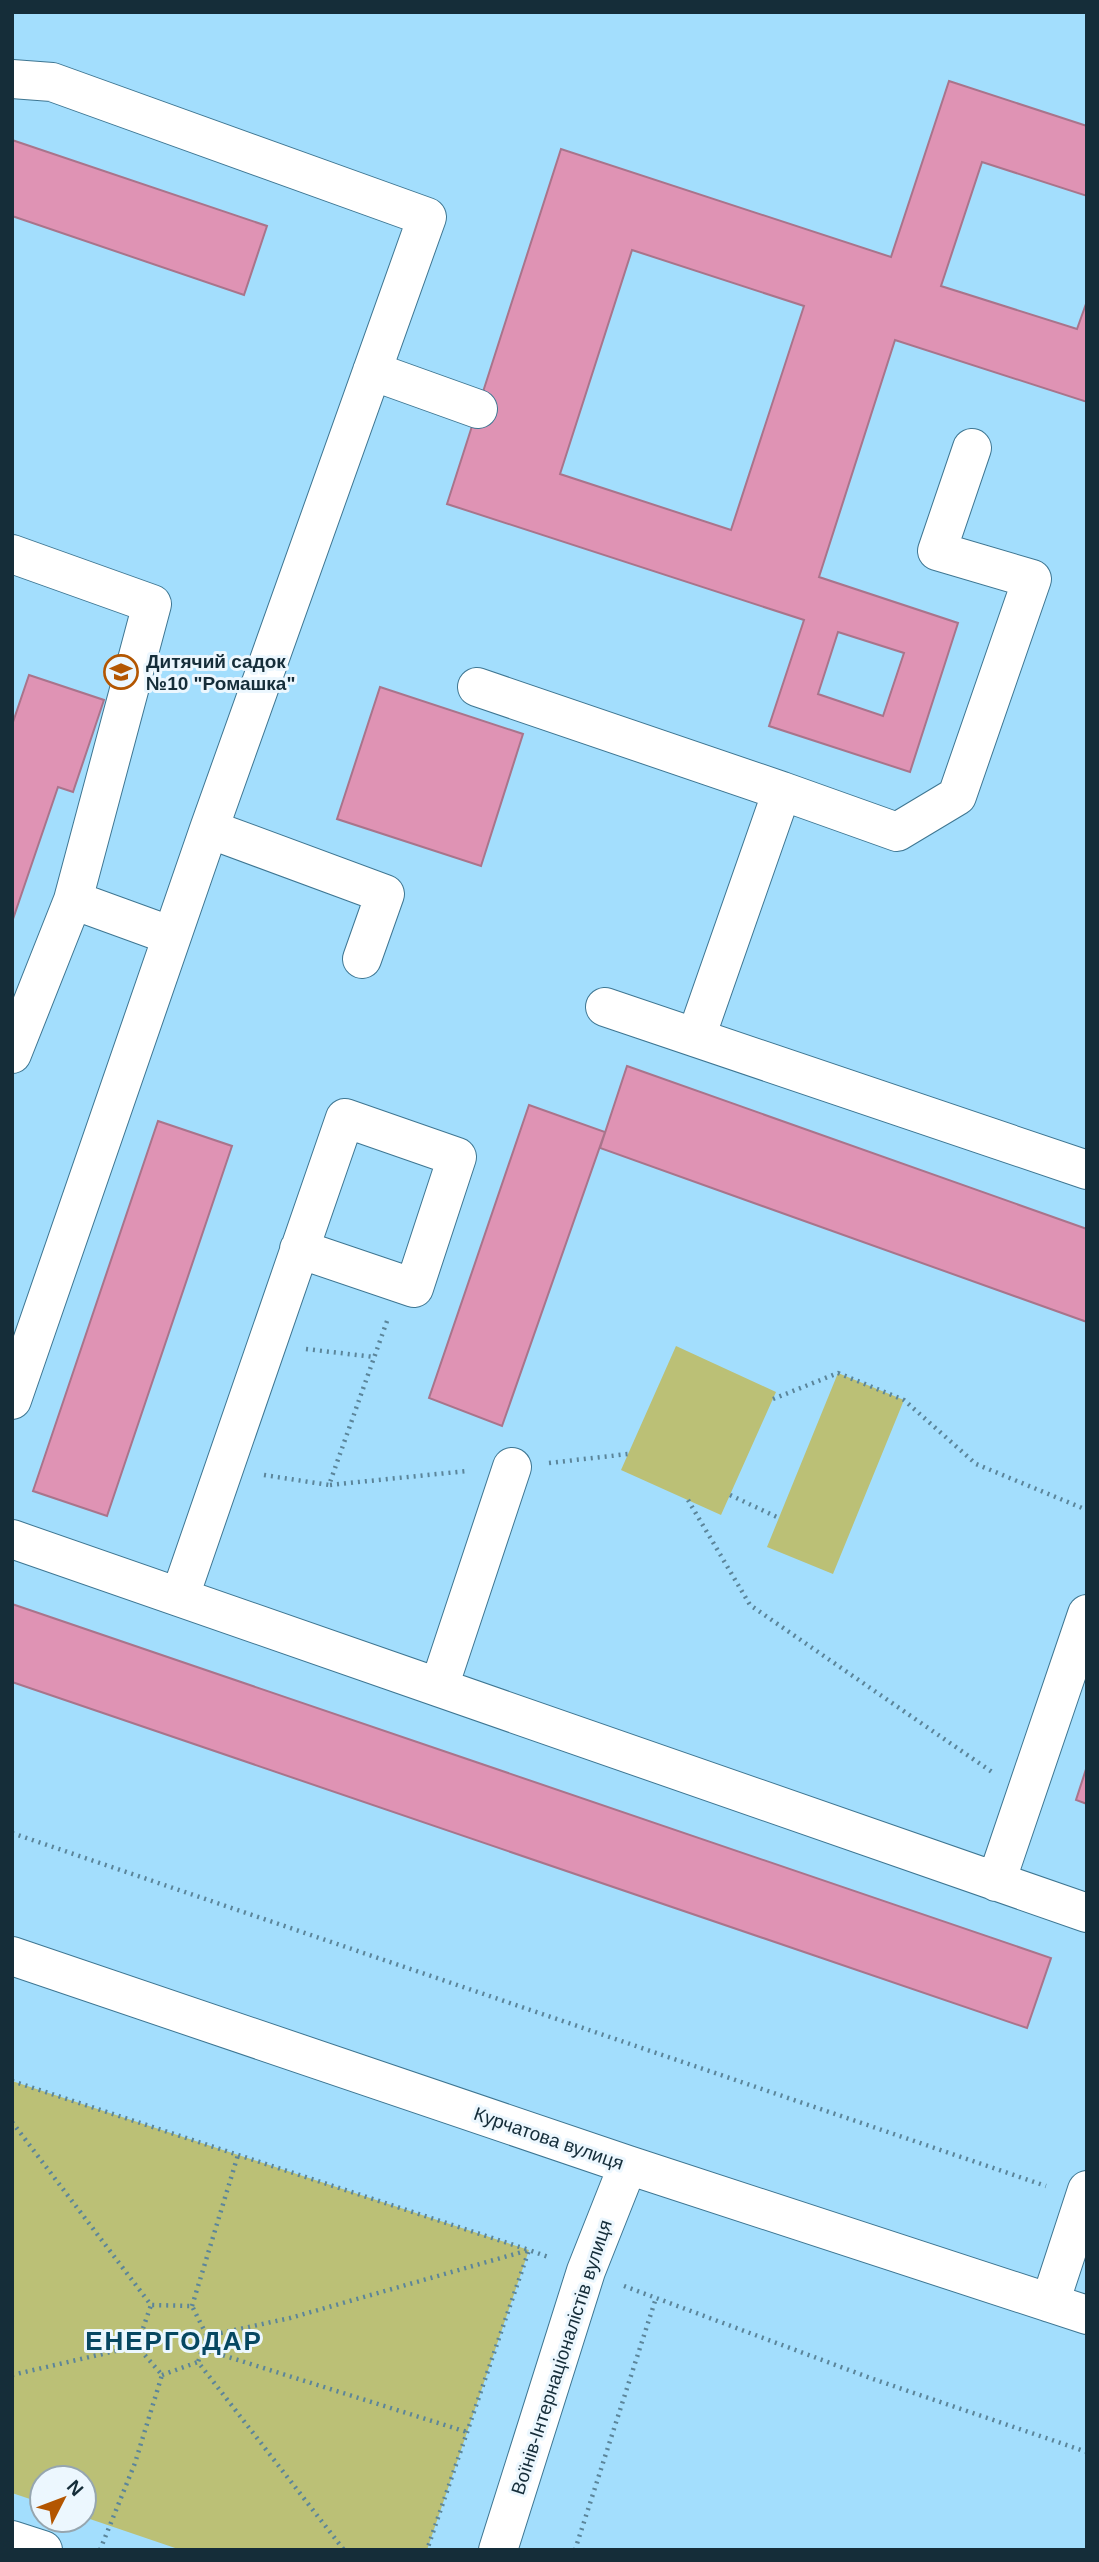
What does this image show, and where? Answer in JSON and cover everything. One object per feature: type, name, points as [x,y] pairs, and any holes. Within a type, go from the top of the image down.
[{"type":"street","points":[[12,1400],[209,828],[427,217],[52,82],[14,73]]},
{"type":"street","points":[[372,371],[478,409]]},
{"type":"street","points":[[477,687],[897,832],[957,796],[1032,579],[937,551],[972,448]]},
{"type":"street","points":[[12,554],[152,604],[74,900],[12,1054]]},
{"type":"street","points":[[696,1037],[782,791]]},
{"type":"street","points":[[209,828],[385,894],[362,959]]},
{"type":"street","points":[[74,900],[172,936]]},
{"type":"street","points":[[605,1007],[1087,1170]]},
{"type":"street","points":[[180,1596],[299,1249],[345,1118],[457,1157],[414,1288],[299,1249]]},
{"type":"street","points":[[439,1687],[512,1467]]},
{"type":"street","points":[[12,1539],[1087,1913]]},
{"type":"street","points":[[996,1882],[1087,1614]]},
{"type":"street","name":"Курчатова вулиця","points":[[12,1956],[628,2165],[1087,2315]]},
{"type":"street","name":"Воїнів-Інтернаціоналістів вулиця","points":[[498,2550],[586,2271],[628,2165]]},
{"type":"street","points":[[1050,2303],[1085,2194]]},
{"type":"street","points":[[12,2540],[43,2550]]},
{"type":"path","points":[[329,1485],[400,1283]]},
{"type":"path","points":[[267,1344],[374,1357]]},
{"type":"path","points":[[773,1399],[838,1373],[904,1400],[976,1464],[1087,1510]]},
{"type":"path","points":[[224,1469],[329,1485],[628,1454]]},
{"type":"path","points":[[730,1495],[779,1518]]},
{"type":"path","points":[[688,1500],[750,1605],[1025,1795]]},
{"type":"path","points":[[12,1833],[1085,2194]]},
{"type":"path","points":[[12,2081],[529,2250],[873,2379],[1087,2452]]},
{"type":"path","points":[[12,2122],[151,2305]]},
{"type":"path","points":[[162,2375],[198,2362],[203,2349],[207,2336],[192,2306],[238,2155]]},
{"type":"path","points":[[207,2336],[290,2318],[529,2250]]},
{"type":"path","points":[[427,2550],[529,2250]]},
{"type":"path","points":[[575,2550],[656,2298]]},
{"type":"path","points":[[151,2305],[192,2306]]},
{"type":"path","points":[[138,2346],[151,2305]]},
{"type":"path","points":[[138,2346],[162,2375]]},
{"type":"path","points":[[12,2375],[138,2346]]},
{"type":"path","points":[[203,2349],[467,2432]]},
{"type":"path","points":[[198,2362],[344,2550]]},
{"type":"path","points":[[100,2550],[135,2463],[162,2375]]},
{"type":"green space","points":[[676,1346],[776,1392],[721,1515],[621,1470]]},
{"type":"green space","points":[[838,1373],[904,1400],[833,1574],[767,1547]]},
{"type":"green space","points":[[12,2081],[529,2250],[427,2550],[181,2550],[98,2522],[98,2464],[28,2464],[28,2498],[12,2493]]},
{"type":"building","points":[[949,81],[1087,126],[1087,196],[982,162],[941,286],[1077,329],[1087,301],[1087,402],[895,340],[819,577],[958,623],[910,772],[769,726],[804,620],[447,504],[561,149],[891,257]],"holes":[[[632,250],[804,306],[731,530],[560,474]],[[838,632],[904,653],[883,716],[818,694]]]},
{"type":"building","points":[[12,140],[267,226],[244,295],[12,216]]},
{"type":"building","points":[[29,675],[104,700],[73,792],[58,787],[12,922],[12,725]]},
{"type":"building","points":[[380,687],[523,734],[481,866],[337,819]]},
{"type":"building","points":[[627,1066],[1087,1229],[1087,1322],[600,1148]]},
{"type":"building","points":[[529,1105],[605,1132],[502,1426],[429,1398]]},
{"type":"building","points":[[158,1121],[232,1146],[107,1516],[33,1491]]},
{"type":"building","points":[[12,1604],[1051,1958],[1027,2028],[12,1682]]},
{"type":"building","points":[[1087,1766],[1087,1804],[1076,1800]]},
{"type":"place","name":"Дитячий садок №10 \"Ромашка\"","points":[[121,672]]},
{"type":"district","name":"ЕНЕРГОДАР","points":[[174,2341]]}]
